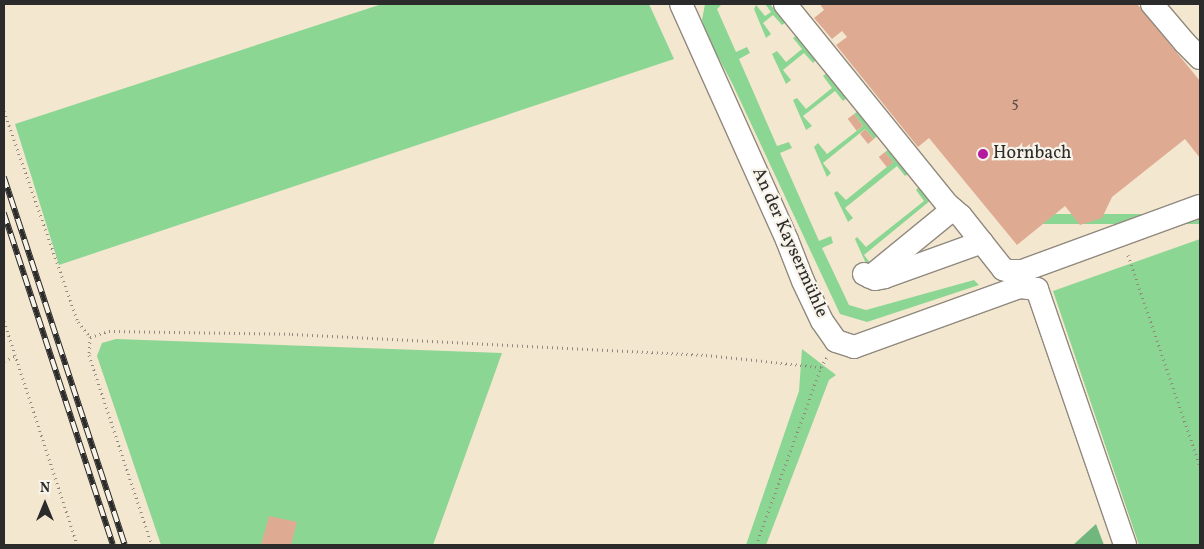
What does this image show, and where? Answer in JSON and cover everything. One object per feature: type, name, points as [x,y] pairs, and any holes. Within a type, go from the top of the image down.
[{"type":"street","name":"An der Kaysermühle","points":[[681,4],[788,240],[803,282],[822,321],[836,341]]},
{"type":"street","points":[[785,4],[1003,269],[1022,271],[1200,206]]},
{"type":"street","points":[[1152,4],[1200,58]]},
{"type":"street","points":[[953,209],[867,276],[885,277],[982,242]]},
{"type":"street","points":[[836,341],[854,347],[1020,286],[1037,289],[1125,545]]},
{"type":"path","points":[[4,111],[78,322],[90,337],[89,355],[152,545]]},
{"type":"path","points":[[1128,255],[1200,466]]},
{"type":"path","points":[[4,321],[78,545]]},
{"type":"path","points":[[90,337],[109,331],[302,334],[706,355],[821,367]]},
{"type":"path","points":[[756,545],[821,367],[836,341]]},
{"type":"path","points":[[4,361],[15,356]]},
{"type":"green space","points":[[382,4],[649,4],[674,59],[59,265],[15,124]]},
{"type":"green space","points":[[705,4],[722,4],[717,9],[736,52],[747,47],[750,53],[739,59],[777,146],[789,142],[792,148],[780,153],[819,241],[831,236],[833,243],[822,248],[849,305],[866,310],[974,280],[979,285],[867,322],[840,314],[732,83],[708,38],[702,20]]},
{"type":"green space","points":[[765,4],[770,4],[785,23],[782,25],[773,15],[763,23],[771,34],[766,38],[754,9],[756,5],[765,16],[771,12]]},
{"type":"green space","points":[[796,36],[816,60],[813,63],[804,53],[783,70],[791,80],[786,84],[772,54],[777,51],[786,62],[802,49],[793,38]]},
{"type":"green space","points":[[827,73],[847,98],[843,101],[835,91],[803,116],[812,126],[806,130],[793,100],[797,98],[806,109],[832,88],[823,76]]},
{"type":"green space","points":[[858,111],[878,135],[874,139],[865,129],[823,163],[831,173],[827,177],[814,147],[818,143],[827,154],[863,126],[854,114]]},
{"type":"green space","points":[[889,149],[909,173],[905,176],[897,166],[845,208],[853,218],[848,222],[834,193],[837,191],[846,200],[893,162],[885,152]]},
{"type":"green space","points":[[920,186],[931,200],[864,255],[872,265],[868,268],[855,239],[857,237],[866,247],[924,201],[916,190]]},
{"type":"green space","points":[[1041,214],[1200,214],[1200,224],[1041,224]]},
{"type":"green space","points":[[1200,239],[1200,545],[1139,545],[1053,291]]},
{"type":"green space","points":[[116,339],[502,353],[433,545],[161,545],[97,356],[102,343]]},
{"type":"green space","points":[[802,349],[836,375],[829,380],[766,545],[746,545],[799,391]]},
{"type":"green space","points":[[1096,524],[1104,545],[1073,545]]},
{"type":"building","points":[[820,4],[1137,4],[1200,81],[1200,158],[1185,139],[1112,197],[1102,218],[1080,225],[1065,206],[1017,245],[929,138],[918,147],[836,45],[847,37],[842,31],[832,39],[814,18],[824,10]]},
{"type":"building","points":[[854,114],[863,126],[857,131],[848,119]]},
{"type":"building","points":[[865,129],[874,139],[868,144],[860,134]]},
{"type":"building","points":[[885,152],[893,162],[887,167],[879,157]]},
{"type":"building","points":[[269,516],[297,522],[291,545],[261,545]]},
{"type":"railway","points":[[4,177],[125,545]]},
{"type":"railway","points":[[4,213],[113,545]]},
{"type":"place","name":"Hornbach","points":[[983,154]]}]
